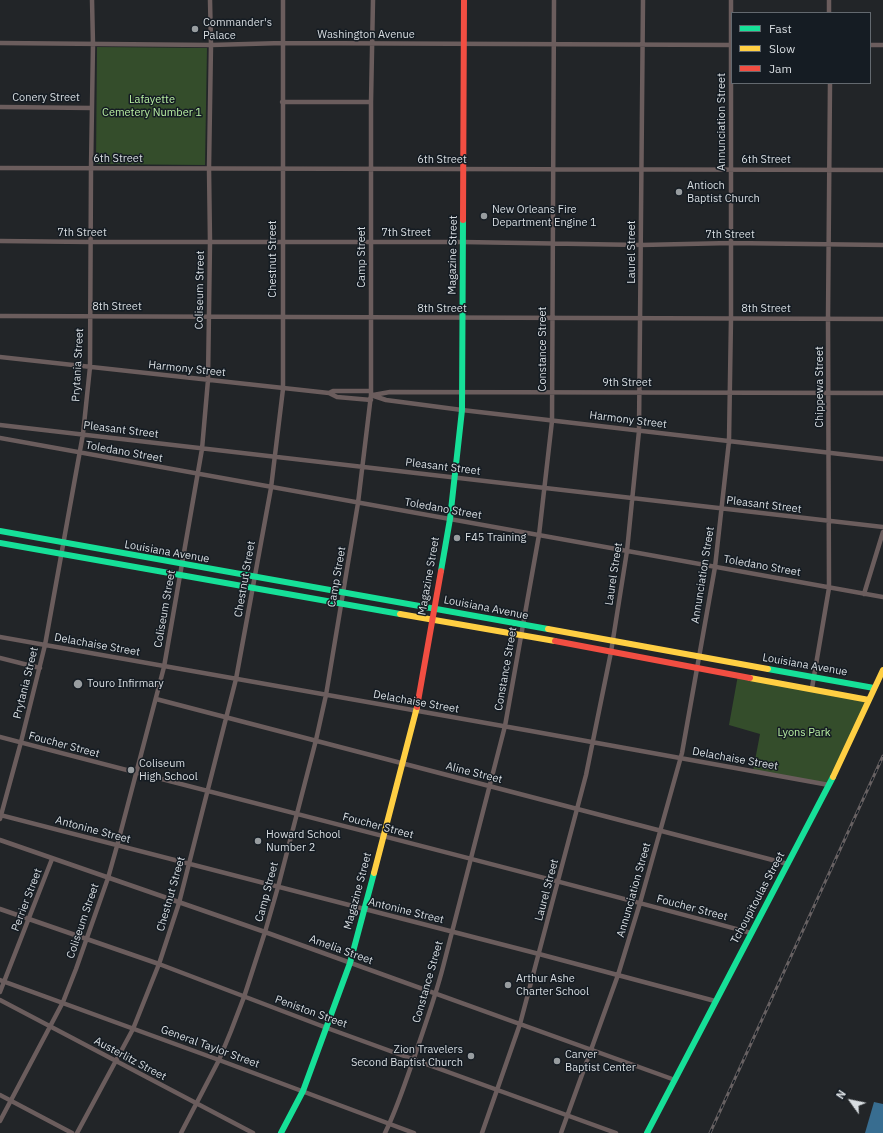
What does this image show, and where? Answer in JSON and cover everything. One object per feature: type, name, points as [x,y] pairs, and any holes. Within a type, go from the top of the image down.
[{"type":"street","name":"Prytania Street","points":[[0,816],[21,742],[45,645],[83,434],[90,367],[89,316],[93,44],[92,0]]},
{"type":"street","name":"Coliseum Street","points":[[0,1121],[63,1002],[108,878],[164,666],[180,574],[183,565],[202,450],[208,380],[210,242],[210,0]]},
{"type":"street","name":"Chestnut Street","points":[[77,1133],[133,1029],[159,964],[179,903],[236,679],[255,578],[271,488],[283,389],[283,0]]},
{"type":"street","name":"Camp Street","points":[[181,1133],[219,1060],[244,997],[278,887],[316,740],[326,695],[358,503],[371,395],[371,102],[373,0]]},
{"type":"street","name":"Magazine Street","points":[[281,1133],[303,1091],[350,963],[416,711],[450,518],[462,410],[464,0]]},
{"type":"street","name":"Constance Street","points":[[384,1133],[389,1124],[414,1059],[436,994],[490,786],[505,726],[539,535],[552,421],[554,0]]},
{"type":"street","name":"Laurel Street","points":[[482,1133],[520,1024],[578,808],[593,743],[611,652],[627,551],[639,431],[643,0]]},
{"type":"street","name":"Annunciation Street","points":[[561,1133],[618,975],[640,903],[680,758],[715,567],[729,441],[731,392],[731,0]]},
{"type":"street","points":[[829,0],[829,12]]},
{"type":"street","name":"Washington Avenue","points":[[0,43],[211,45],[283,43],[731,45]]},
{"type":"street","points":[[871,45],[883,45]]},
{"type":"street","name":"Chippewa Street","points":[[812,688],[830,588],[828,319],[830,84]]},
{"type":"street","points":[[282,102],[371,102]]},
{"type":"street","name":"Conery Street","points":[[0,107],[92,108]]},
{"type":"street","name":"6th Street","points":[[0,168],[554,168],[883,170]]},
{"type":"street","name":"7th Street","points":[[0,241],[463,242],[641,245],[731,243],[829,246],[883,245]]},
{"type":"street","name":"8th Street","points":[[0,316],[883,319]]},
{"type":"street","name":"Harmony Street","points":[[0,357],[283,389],[329,393],[333,391],[371,395],[386,400],[462,410],[883,459]]},
{"type":"street","name":"9th Street","points":[[371,395],[390,392],[552,391],[883,393]]},
{"type":"street","points":[[329,393],[337,397],[371,395]]},
{"type":"street","name":"Pleasant Street","points":[[0,425],[83,434],[202,450],[883,527]]},
{"type":"street","name":"Toledano Street","points":[[0,438],[198,475],[450,518],[883,597]]},
{"type":"street","name":"Louisiana Avenue","points":[[0,531],[874,688]]},
{"type":"street","points":[[864,594],[883,532]]},
{"type":"street","name":"Louisiana Avenue","points":[[0,543],[521,635],[812,688],[869,700]]},
{"type":"street","points":[[476,627],[478,617]]},
{"type":"street","name":"Delachaise Street","points":[[0,637],[505,726],[828,785]]},
{"type":"street","points":[[0,658],[40,668]]},
{"type":"street","name":"Tchoupitoulas Street","points":[[647,1133],[788,864],[883,670]]},
{"type":"street","name":"Aline Street","points":[[156,699],[788,864]]},
{"type":"street","name":"Foucher Street","points":[[0,737],[297,813],[383,837],[751,933]]},
{"type":"street","name":"Antonine Street","points":[[0,816],[539,954],[715,1001]]},
{"type":"street","name":"Amelia Street","points":[[0,840],[265,932],[675,1080]]},
{"type":"street","name":"Perrier Street","points":[[0,992],[52,858]]},
{"type":"street","name":"Peniston Street","points":[[0,909],[159,964],[327,1028],[616,1133]]},
{"type":"street","name":"General Taylor Street","points":[[3,981],[414,1133]]},
{"type":"street","name":"Austerlitz Street","points":[[0,1000],[253,1133]]},
{"type":"street","points":[[0,1095],[72,1133]]},
{"type":"green space","name":"Lafayette Cemetery Number 1","points":[[97,47],[207,48],[205,165],[96,164]]},
{"type":"green space","name":"Lyons Park","points":[[738,675],[869,700],[829,785],[753,771],[760,734],[729,725]]},
{"type":"water","points":[[874,1102],[883,1104],[883,1133],[865,1133]]},
{"type":"railway","points":[[710,1133],[883,756]]},
{"type":"traffic: fast","points":[[441,571],[450,519],[462,410],[463,220]]},
{"type":"traffic: fast","points":[[0,531],[548,629]]},
{"type":"traffic: fast","points":[[0,543],[400,614]]},
{"type":"traffic: fast","points":[[768,669],[874,688]]},
{"type":"traffic: fast","points":[[647,1133],[833,777]]},
{"type":"traffic: fast","points":[[281,1133],[303,1091],[350,963],[374,873]]},
{"type":"traffic: slow","points":[[400,614],[555,641]]},
{"type":"traffic: slow","points":[[548,629],[768,669]]},
{"type":"traffic: slow","points":[[833,777],[883,670]]},
{"type":"traffic: slow","points":[[750,678],[869,700]]},
{"type":"traffic: slow","points":[[374,873],[417,707]]},
{"type":"traffic: jam","points":[[463,220],[464,0]]},
{"type":"traffic: jam","points":[[417,707],[441,571]]},
{"type":"traffic: jam","points":[[555,641],[750,678]]},
{"type":"place","name":"Commander's Palace","points":[[195,29]]},
{"type":"place","name":"Antioch Baptist Church","points":[[679,192]]},
{"type":"place","name":"New Orleans Fire Department Engine 1","points":[[484,216]]},
{"type":"place","name":"F45 Training","points":[[457,538]]},
{"type":"place","name":"Touro Infirmary","points":[[78,684]]},
{"type":"place","name":"Coliseum High School","points":[[131,770]]},
{"type":"place","name":"Howard School Number 2","points":[[258,841]]},
{"type":"place","name":"Arthur Ashe Charter School","points":[[508,985]]},
{"type":"place","name":"Zion Travelers Second Baptist Church","points":[[471,1056]]},
{"type":"place","name":"Carver Baptist Center","points":[[557,1061]]}]
